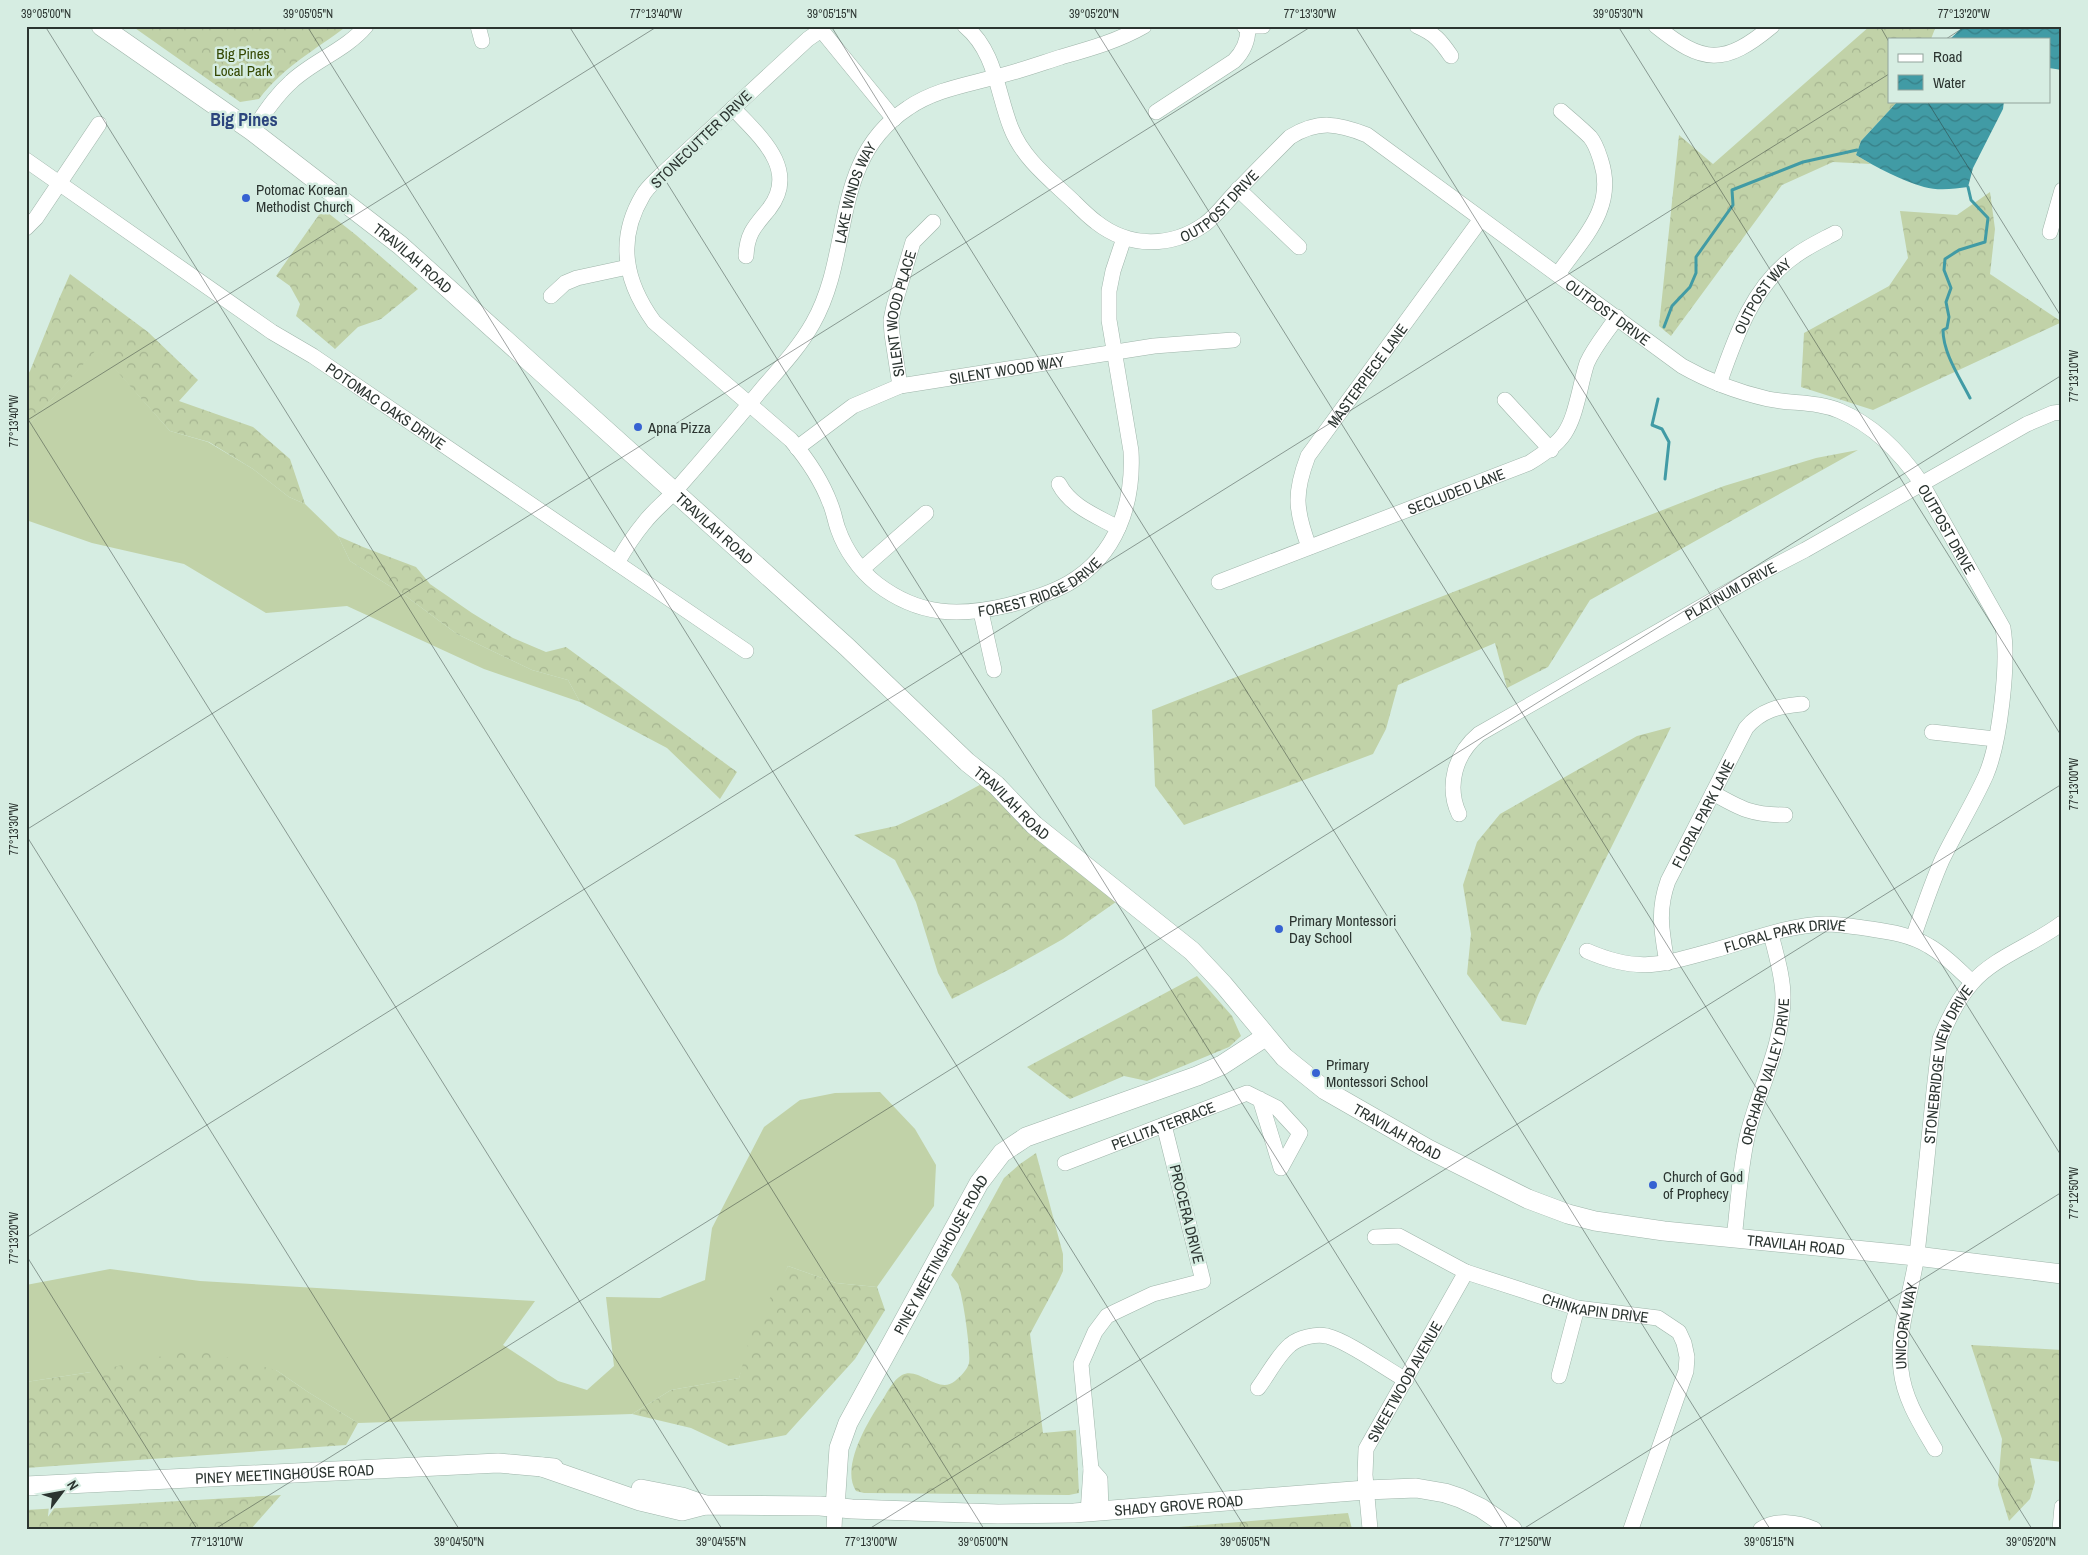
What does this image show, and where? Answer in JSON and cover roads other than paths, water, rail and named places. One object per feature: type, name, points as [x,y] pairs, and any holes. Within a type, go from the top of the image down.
[{"type":"main road","name":"TRAVILAH ROAD","points":[[101,26],[252,131],[400,245],[847,647],[968,762],[996,785],[1034,826],[1192,951],[1223,984],[1284,1057],[1326,1090],[1428,1149],[1528,1199],[1568,1214],[1595,1221],[1734,1239],[1916,1256],[2062,1274]]},
{"type":"main road","name":"PINEY MEETINGHOUSE ROAD","points":[[26,1486],[498,1463],[542,1467],[640,1501],[682,1511],[705,1505],[835,1508],[839,1448],[848,1423],[979,1183],[1002,1153],[1011,1146],[1040,1131],[1196,1076],[1230,1060],[1266,1036]]},
{"type":"main road","name":"SHADY GROVE ROAD","points":[[835,1508],[998,1514],[1094,1512],[1366,1490],[1416,1488],[1444,1493],[1481,1508],[1512,1529]]},
{"type":"street","points":[[252,131],[271,104],[291,81],[352,40],[366,26]]},
{"type":"street","name":"OUTPOST DRIVE","points":[[965,26],[985,49],[996,77],[1011,128],[1019,145],[1032,162],[1097,223],[1124,238],[1140,242],[1156,242],[1187,235],[1206,223],[1290,137],[1300,130],[1326,124],[1345,126],[1367,135],[1682,366],[1719,384],[1770,399],[1807,402],[1839,411],[1871,428],[1889,444],[1907,462],[1922,484],[2003,628],[2006,658],[1995,739],[1986,773],[1942,860],[1912,938]]},
{"type":"street","name":"LAKE WINDS WAY","points":[[617,563],[644,522],[674,492],[794,352],[813,323],[832,274],[851,186],[856,171],[872,141],[909,107],[927,98],[956,87],[1106,44],[1144,26]]},
{"type":"street","points":[[1156,112],[1234,61],[1242,53],[1248,39],[1246,27],[1263,26]]},
{"type":"street","points":[[1417,26],[1436,36],[1451,56]]},
{"type":"street","points":[[1656,26],[1679,44],[1697,54],[1709,56],[1737,51],[1754,41],[1772,26]]},
{"type":"street","points":[[819,28],[894,119]]},
{"type":"street","name":"STONECUTTER DRIVE","points":[[749,404],[654,322],[640,303],[632,285],[628,267],[628,231],[643,194],[819,28]]},
{"type":"street","points":[[733,108],[770,148],[776,159],[779,179],[778,191],[773,203],[750,232],[746,256]]},
{"type":"street","points":[[1558,274],[1600,215],[1606,186],[1605,172],[1597,147],[1590,137],[1561,111]]},
{"type":"street","points":[[26,228],[36,218],[58,182],[99,124]]},
{"type":"street","name":"POTOMAC OAKS DRIVE","points":[[26,160],[272,332],[314,356],[746,651]]},
{"type":"street","points":[[1238,189],[1299,247]]},
{"type":"street","points":[[2050,232],[2062,190]]},
{"type":"street","name":"MASTERPIECE LANE","points":[[1309,547],[1301,524],[1297,503],[1299,479],[1308,456],[1481,219]]},
{"type":"street","name":"SILENT WOOD PLACE","points":[[900,386],[891,320],[913,242],[933,222]]},
{"type":"street","name":"OUTPOST WAY","points":[[1719,384],[1748,313],[1765,285],[1795,256],[1835,233]]},
{"type":"street","name":"FOREST RIDGE DRIVE","points":[[749,404],[791,440],[807,459],[820,480],[831,504],[845,545],[862,569],[892,595],[920,607],[957,613],[981,612],[1035,598],[1070,583],[1094,563],[1107,548],[1129,501],[1132,471],[1131,450],[1108,320],[1109,291],[1113,271],[1124,238]]},
{"type":"street","points":[[551,296],[565,283],[577,278],[628,267]]},
{"type":"street","name":"SECLUDED LANE","points":[[1219,582],[1529,463],[1551,450],[1567,432],[1573,420],[1586,365],[1617,318]]},
{"type":"street","name":"SILENT WOOD WAY","points":[[798,448],[853,406],[900,386],[1154,346],[1233,340]]},
{"type":"street","points":[[1505,400],[1551,450]]},
{"type":"street","name":"PLATINUM DRIVE","points":[[1459,814],[1453,792],[1456,765],[1469,742],[1479,734],[1757,575],[1805,550],[2027,424],[2053,413],[2062,412]]},
{"type":"street","points":[[1059,484],[1064,494],[1074,503],[1118,528]]},
{"type":"street","points":[[862,569],[926,513]]},
{"type":"street","points":[[981,612],[994,670]]},
{"type":"street","name":"FLORAL PARK LANE","points":[[1667,963],[1660,910],[1662,895],[1746,728],[1753,719],[1763,712],[1783,706],[1802,704]]},
{"type":"street","points":[[1932,732],[1995,739]]},
{"type":"street","points":[[1713,793],[1739,808],[1761,815],[1784,815]]},
{"type":"street","name":"STONEBRIDGE VIEW DRIVE","points":[[1916,1256],[1940,1039],[1950,1014],[1972,982],[1993,965],[2049,933],[2062,923]]},
{"type":"street","name":"FLORAL PARK DRIVE","points":[[1587,951],[1622,964],[1644,966],[1667,963],[1794,928],[1826,924],[1894,932],[1912,938],[1928,945],[1946,958],[1972,982]]},
{"type":"street","name":"ORCHARD VALLEY DRIVE","points":[[1734,1239],[1748,1134],[1772,1060],[1781,1015],[1783,997],[1781,979],[1771,934]]},
{"type":"street","name":"PELLITA TERRACE","points":[[1065,1163],[1247,1093],[1260,1099]]},
{"type":"street","name":"PROCERA DRIVE","points":[[1094,1512],[1100,1480],[1091,1469],[1081,1364],[1095,1332],[1107,1316],[1153,1294],[1203,1281],[1164,1125]]},
{"type":"street","name":"CHINKAPIN DRIVE","points":[[1375,1236],[1399,1236],[1466,1272],[1577,1308],[1658,1318],[1679,1332],[1687,1357],[1686,1371],[1631,1529]]},
{"type":"street","name":"UNICORN WAY","points":[[1916,1256],[1901,1337],[1901,1370],[1916,1416],[1935,1449]]},
{"type":"street","name":"SWEETWOOD AVENUE","points":[[1370,1529],[1366,1490],[1366,1449],[1466,1272]]},
{"type":"street","points":[[1559,1376],[1577,1308]]},
{"type":"street","points":[[1258,1388],[1290,1345],[1301,1339],[1313,1336],[1327,1336],[1339,1341],[1406,1380]]},
{"type":"street","points":[[2060,1529],[2062,1507]]},
{"type":"street","points":[[834,1529],[835,1508]]},
{"type":"street","points":[[1761,1529],[1776,1523],[1790,1523],[1814,1529]]},
{"type":"water","points":[[1964,26],[2062,26],[2062,70],[2050,68],[2050,38],[1951,38]]},
{"type":"water","points":[[1897,102],[2004,102],[2003,109],[1973,168],[1968,187],[1952,189],[1929,188],[1907,181],[1856,155],[1861,141]]},
{"type":"waterway","points":[[1664,327],[1672,306],[1690,287],[1696,273],[1696,257],[1733,205],[1732,190],[1803,162],[1857,150]]},
{"type":"waterway","points":[[1968,187],[1971,200],[1988,218],[1985,242],[1959,250],[1945,259],[1944,270],[1951,288],[1946,302],[1949,317],[1947,328],[1943,330],[1949,356],[1970,398]]},
{"type":"waterway","points":[[1658,399],[1652,425],[1662,429],[1669,442],[1665,479]]},
{"type":"place","name":"Potomac Korean Methodist Church","points":[[246,198]]},
{"type":"place","name":"Apna Pizza","points":[[638,427]]},
{"type":"place","name":"Primary Montessori Day School","points":[[1279,929]]},
{"type":"place","name":"Primary Montessori School","points":[[1316,1073]]},
{"type":"place","name":"Church of God of Prophecy","points":[[1653,1185]]},
{"type":"district","name":"Big Pines","points":[[244,119]]},
{"type":"park label","name":"Big Pines Local Park","points":[[243,62]]}]
